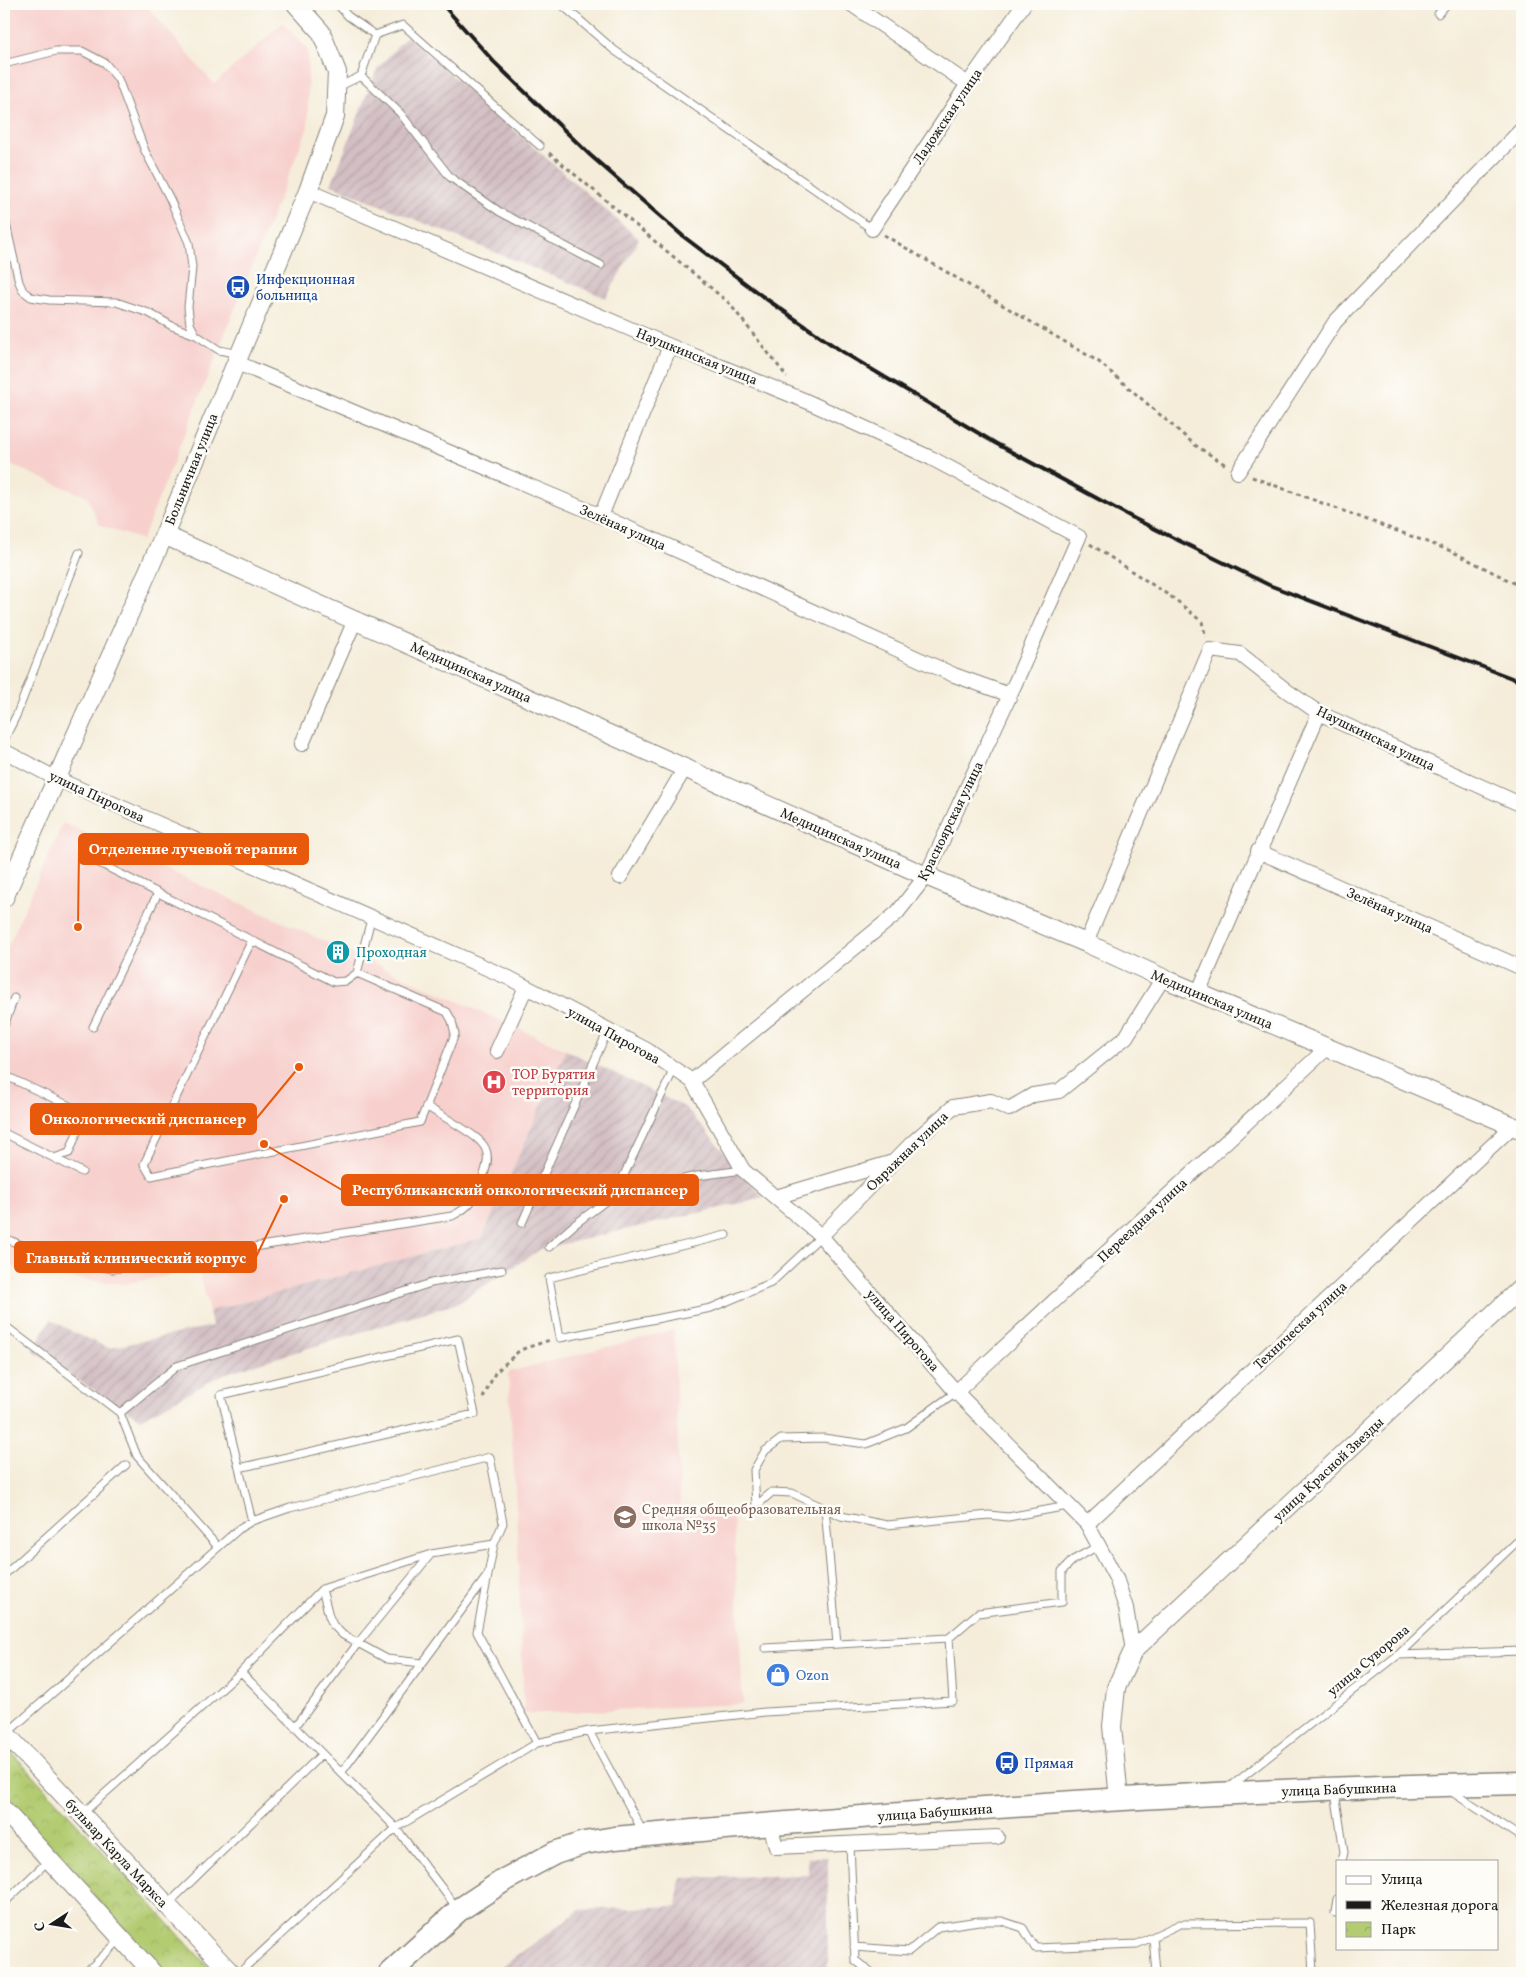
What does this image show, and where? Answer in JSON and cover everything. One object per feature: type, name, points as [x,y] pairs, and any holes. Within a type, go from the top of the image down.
[{"type":"main road","name":"улица Бабушкина","points":[[390,1973],[459,1910],[506,1879],[555,1853],[584,1842],[770,1824],[1119,1800],[1442,1784],[1522,1783]]},
{"type":"street","name":"Больничная улица","points":[[4,898],[164,535],[308,191],[335,116],[337,72],[321,32],[296,4]]},
{"type":"street","points":[[851,4],[968,84]]},
{"type":"street","name":"Ладожская улица","points":[[872,229],[968,84],[1024,4]]},
{"type":"street","points":[[1238,472],[1336,322],[1522,129]]},
{"type":"street","name":"Наушкинская улица","points":[[308,191],[670,346],[806,401],[931,458],[1079,537]]},
{"type":"street","points":[[602,516],[670,346]]},
{"type":"street","name":"Зелёная улица","points":[[237,358],[602,516],[954,675],[1010,695]]},
{"type":"street","name":"Медицинская улица","points":[[164,535],[926,876],[1517,1128]]},
{"type":"street","name":"Красноярская улица","points":[[692,1081],[897,913],[926,876],[1010,695],[1079,537]]},
{"type":"street","points":[[302,744],[356,620]]},
{"type":"street","points":[[1086,943],[1210,650]]},
{"type":"street","name":"Наушкинская улица","points":[[1210,650],[1240,654],[1287,691],[1320,713],[1522,805]]},
{"type":"street","points":[[1198,993],[1258,851],[1320,713]]},
{"type":"street","name":"улица Пирогова","points":[[4,751],[57,779],[526,987],[648,1050],[692,1081],[743,1170],[821,1236],[956,1392],[1087,1524],[1116,1578],[1126,1608],[1134,1651]]},
{"type":"street","points":[[620,877],[686,768]]},
{"type":"street","name":"Зелёная улица","points":[[1258,851],[1522,968]]},
{"type":"street","name":"Овражная улица","points":[[821,1236],[893,1162],[953,1107],[991,1101],[1010,1109],[1033,1095],[1059,1091],[1126,1037],[1163,978]]},
{"type":"street","points":[[497,1051],[526,987]]},
{"type":"street","name":"Переездная улица","points":[[956,1392],[1327,1048]]},
{"type":"street","name":"Техническая улица","points":[[1087,1524],[1517,1128]]},
{"type":"street","points":[[776,1197],[893,1162]]},
{"type":"street","name":"улица Красной Звезды","points":[[1134,1651],[1522,1287]]},
{"type":"street","points":[[1119,1800],[1112,1726],[1116,1688],[1134,1651]]},
{"type":"street","name":"бульвар Карла Маркса","points":[[5,1733],[231,1973]]},
{"type":"street","points":[[4,1810],[153,1973]]},
{"type":"street","points":[[770,1824],[776,1847],[997,1837]]},
{"type":"lane","points":[[337,4],[348,16],[375,35]]},
{"type":"lane","points":[[561,4],[614,50],[872,229]]},
{"type":"lane","points":[[1438,14],[1447,4]]},
{"type":"lane","points":[[375,35],[403,25],[540,146]]},
{"type":"lane","points":[[336,88],[361,76],[375,35]]},
{"type":"lane","points":[[4,64],[56,52],[82,51],[104,63],[118,79],[145,151],[170,199],[188,243],[192,267],[188,308],[190,324],[196,335]]},
{"type":"lane","points":[[361,76],[400,113],[450,177],[500,212],[601,265]]},
{"type":"lane","points":[[4,215],[19,282],[23,291],[31,297],[116,302],[149,313],[172,326],[196,335],[219,350],[237,358]]},
{"type":"lane","points":[[4,740],[17,714],[80,553]]},
{"type":"lane","points":[[99,863],[334,982],[346,981],[357,973],[372,919]]},
{"type":"lane","points":[[93,1027],[158,893]]},
{"type":"lane","points":[[252,940],[144,1164],[151,1176],[420,1122],[455,1034],[452,1021],[447,1012],[357,973]]},
{"type":"lane","points":[[4,1026],[14,998]]},
{"type":"lane","points":[[522,1223],[608,1030]]},
{"type":"lane","points":[[615,1194],[674,1069]]},
{"type":"lane","points":[[4,1075],[76,1110],[80,1125],[69,1153],[54,1158]]},
{"type":"lane","points":[[4,1238],[50,1258],[113,1269],[452,1216],[463,1210],[473,1200],[488,1166],[487,1152],[481,1140],[426,1106]]},
{"type":"lane","points":[[4,1133],[82,1172]]},
{"type":"lane","points":[[549,1247],[574,1225],[615,1194],[697,1176],[743,1170]]},
{"type":"lane","points":[[726,1235],[549,1278],[560,1338],[711,1308],[771,1283],[821,1236]]},
{"type":"lane","points":[[120,1413],[177,1366],[431,1283],[502,1270]]},
{"type":"lane","points":[[4,1325],[120,1413],[137,1456],[218,1547]]},
{"type":"lane","points":[[239,1468],[475,1414],[458,1339],[221,1395],[252,1521]]},
{"type":"lane","points":[[956,1392],[906,1428],[866,1444],[823,1438],[781,1439],[766,1451],[754,1470],[756,1506],[772,1492],[792,1493],[840,1516],[887,1525],[989,1515],[1008,1517],[1070,1506]]},
{"type":"lane","points":[[5,1733],[240,1528],[252,1521],[290,1508],[490,1457],[502,1523],[494,1544],[477,1632],[537,1743]]},
{"type":"lane","points":[[4,1574],[126,1465]]},
{"type":"lane","points":[[825,1508],[837,1644]]},
{"type":"lane","name":"улица Суворова","points":[[1222,1794],[1398,1655],[1522,1537]]},
{"type":"lane","points":[[81,1815],[241,1672],[322,1589],[431,1554],[494,1544]]},
{"type":"lane","points":[[765,1648],[949,1638],[978,1613],[1062,1602],[1062,1571],[1072,1560],[1098,1546]]},
{"type":"lane","points":[[295,1727],[358,1644],[431,1554]]},
{"type":"lane","points":[[341,1773],[488,1574]]},
{"type":"lane","points":[[322,1589],[333,1625],[343,1635],[387,1659],[422,1664]]},
{"type":"lane","points":[[239,1973],[396,1828],[537,1743],[589,1731],[765,1712],[953,1701],[949,1638]]},
{"type":"lane","points":[[1398,1655],[1522,1651]]},
{"type":"lane","points":[[241,1672],[396,1828],[459,1910]]},
{"type":"lane","points":[[589,1731],[644,1835]]},
{"type":"lane","points":[[166,1905],[322,1754]]},
{"type":"lane","points":[[1442,1784],[1522,1838]]},
{"type":"lane","points":[[1335,1789],[1344,1852],[1342,1860]]},
{"type":"lane","points":[[850,1844],[855,1960],[872,1973]]},
{"type":"lane","points":[[4,1903],[49,1860]]},
{"type":"lane","points":[[1335,1913],[1336,1906]]},
{"type":"lane","points":[[854,1947],[909,1951],[938,1927],[979,1921],[1002,1922],[1023,1928],[1035,1948],[1137,1944],[1180,1924],[1310,1923],[1313,1973]]},
{"type":"lane","points":[[1153,1937],[1156,1973]]},
{"type":"lane","points":[[85,1973],[121,1938]]},
{"type":"path","points":[[540,146],[729,303],[806,401]]},
{"type":"path","points":[[872,229],[1099,362],[1195,445],[1238,472],[1450,551],[1522,587]]},
{"type":"path","points":[[1079,537],[1176,600],[1202,622],[1210,650]]},
{"type":"path","points":[[475,1414],[495,1373],[520,1350],[542,1341],[560,1338]]},
{"type":"shaded area","points":[[4,4],[145,4],[214,84],[283,23],[308,50],[308,127],[142,540],[100,525],[87,497],[4,462]]},
{"type":"shaded area","points":[[407,36],[639,239],[606,298],[331,185],[377,69]]},
{"type":"shaded area","points":[[63,823],[566,1050],[482,1238],[209,1311],[199,1270],[123,1284],[57,1276],[34,1263],[4,1269],[4,955]]},
{"type":"shaded area","points":[[566,1050],[685,1107],[764,1198],[541,1249],[458,1303],[226,1373],[140,1419],[32,1351],[51,1319],[76,1334],[109,1348],[212,1326],[209,1311],[482,1238]]},
{"type":"shaded area","name":"Средняя общеобразовательная школа №35","points":[[674,1330],[680,1509],[733,1508],[743,1704],[524,1714],[517,1524],[508,1372]]},
{"type":"shaded area","points":[[808,1857],[828,1857],[828,1973],[712,1973],[703,1968],[698,1973],[493,1973],[580,1910],[677,1906],[681,1878],[808,1875]]},
{"type":"green space","points":[[4,1744],[214,1973],[165,1973],[4,1797]]},
{"type":"railway","points":[[442,4],[495,63],[590,155],[684,237],[762,296],[841,351],[995,443],[1135,519],[1269,585],[1522,682]]},
{"type":"place","name":"Инфекционная больница","points":[[238,287]]},
{"type":"place","name":"Отделение лучевой терапии","points":[[78,927]]},
{"type":"place","name":"Проходная","points":[[338,952]]},
{"type":"place","name":"Онкологический диспансер","points":[[299,1067]]},
{"type":"place","name":"ТОР Бурятия территория","points":[[494,1082]]},
{"type":"place","name":"Республиканский онкологический диспансер","points":[[264,1144]]},
{"type":"place","name":"Главный клинический корпус","points":[[284,1199]]},
{"type":"place","name":"Средняя общеобразовательная школа №35","points":[[625,1517]]},
{"type":"place","name":"Ozon","points":[[778,1675]]},
{"type":"place","name":"Прямая","points":[[1007,1763]]}]
